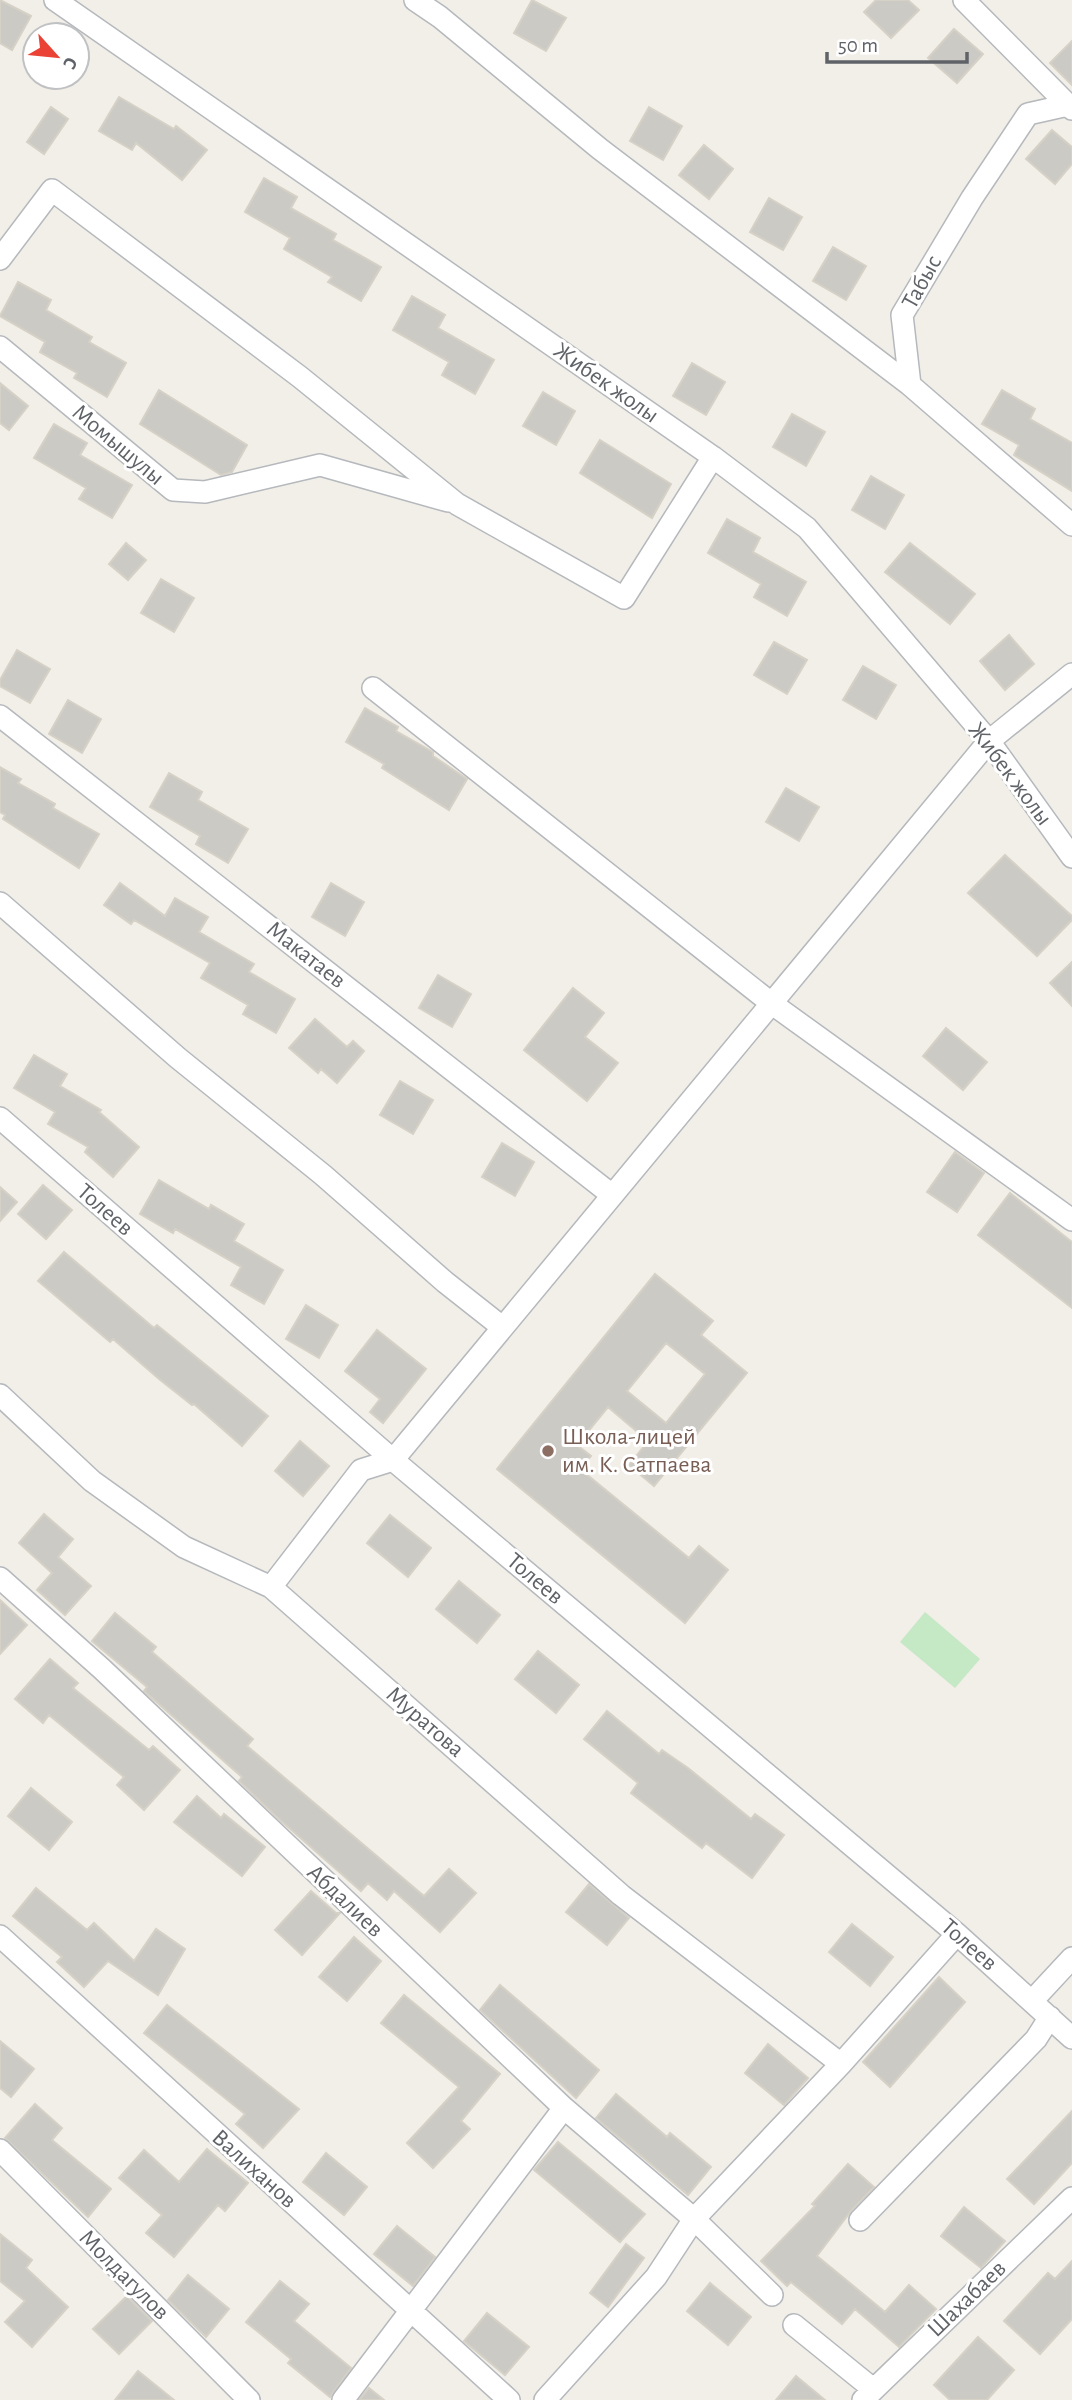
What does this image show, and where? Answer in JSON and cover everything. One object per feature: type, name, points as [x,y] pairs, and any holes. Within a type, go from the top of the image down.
[{"type":"street","name":"Жибек жолы","points":[[55,0],[713,457],[807,528],[989,741],[1072,857]]},
{"type":"street","points":[[415,0],[440,17],[600,149],[910,385],[1072,526]]},
{"type":"street","points":[[964,0],[1070,107]]},
{"type":"street","name":"Табыс","points":[[910,385],[902,315],[923,277],[1028,114],[1070,107]]},
{"type":"street","points":[[0,259],[52,190],[300,377],[457,504],[624,598],[713,457]]},
{"type":"street","name":"Момышулы","points":[[0,347],[173,490],[205,492],[320,465],[457,504]]},
{"type":"street","points":[[271,1587],[361,1470],[393,1460],[989,741],[1072,674]]},
{"type":"street","points":[[373,688],[771,1003],[1072,1220]]},
{"type":"street","name":"Макатаев","points":[[0,716],[612,1195]]},
{"type":"street","points":[[0,903],[178,1058],[323,1175],[445,1282],[502,1327]]},
{"type":"street","name":"Толеев","points":[[0,1118],[393,1460],[957,1934],[1072,2038]]},
{"type":"street","name":"Муратова","points":[[0,1395],[92,1481],[184,1547],[271,1587],[621,1895],[841,2064]]},
{"type":"street","name":"Абдалиев","points":[[0,1578],[102,1669],[564,2108],[694,2218],[772,2295]]},
{"type":"street","points":[[545,2400],[656,2277],[694,2218],[841,2064],[957,1934]]},
{"type":"street","name":"Валиханов","points":[[0,1936],[509,2400]]},
{"type":"street","points":[[1032,2001],[1072,1958]]},
{"type":"street","points":[[860,2220],[1036,2039],[1050,2017]]},
{"type":"street","points":[[343,2400],[564,2108]]},
{"type":"street","name":"Молдагулов","points":[[0,2150],[248,2400]]},
{"type":"street","name":"Шахабаев","points":[[868,2395],[1072,2198]]},
{"type":"street","points":[[794,2325],[868,2395]]},
{"type":"green space","points":[[925,1612],[980,1659],[955,1688],[900,1642]]},
{"type":"building","points":[[0,0],[31,16],[28,21],[21,21],[21,34],[12,50],[0,43]]},
{"type":"building","points":[[532,0],[566,18],[546,51],[514,33]]},
{"type":"building","points":[[876,0],[908,0],[919,10],[891,38],[864,12]]},
{"type":"building","points":[[954,29],[983,54],[957,83],[928,58]]},
{"type":"building","points":[[1072,41],[1072,85],[1050,63]]},
{"type":"building","points":[[119,97],[174,129],[176,126],[207,150],[182,180],[136,143],[132,150],[99,131]]},
{"type":"building","points":[[51,107],[68,119],[44,154],[27,142]]},
{"type":"building","points":[[649,107],[682,126],[663,160],[630,141]]},
{"type":"building","points":[[1052,130],[1072,147],[1072,164],[1055,184],[1026,159]]},
{"type":"building","points":[[704,145],[733,169],[709,199],[679,175]]},
{"type":"building","points":[[264,178],[297,197],[291,208],[336,234],[333,240],[381,267],[361,301],[328,282],[332,277],[284,249],[290,238],[245,212]]},
{"type":"building","points":[[769,198],[802,217],[783,250],[750,232]]},
{"type":"building","points":[[833,247],[866,266],[846,300],[813,281]]},
{"type":"building","points":[[18,282],[51,300],[46,310],[92,337],[89,342],[126,363],[107,397],[74,378],[77,373],[40,352],[45,342],[0,316]]},
{"type":"building","points":[[412,296],[445,315],[438,328],[494,360],[475,394],[442,375],[449,362],[393,330]]},
{"type":"building","points":[[692,363],[725,382],[706,415],[673,396]]},
{"type":"building","points":[[0,383],[28,406],[9,430],[0,423]]},
{"type":"building","points":[[159,390],[247,445],[232,472],[221,475],[140,424]]},
{"type":"building","points":[[1002,390],[1035,409],[1030,419],[1072,443],[1072,491],[1014,455],[1019,445],[982,424]]},
{"type":"building","points":[[543,392],[575,411],[556,445],[523,426]]},
{"type":"building","points":[[792,414],[825,432],[806,466],[773,447]]},
{"type":"building","points":[[54,424],[87,443],[80,455],[132,485],[112,518],[79,499],[86,488],[34,458]]},
{"type":"building","points":[[600,440],[671,484],[652,518],[580,473]]},
{"type":"building","points":[[871,476],[904,495],[885,529],[852,510]]},
{"type":"building","points":[[727,519],[760,538],[753,552],[806,582],[787,616],[754,597],[761,584],[708,553]]},
{"type":"building","points":[[126,543],[146,560],[128,580],[109,564]]},
{"type":"building","points":[[910,543],[975,594],[950,624],[885,572]]},
{"type":"building","points":[[161,579],[194,598],[174,632],[141,613]]},
{"type":"building","points":[[1009,635],[1034,664],[1005,690],[980,661]]},
{"type":"building","points":[[774,642],[807,660],[787,694],[754,675]]},
{"type":"building","points":[[17,650],[50,669],[30,703],[0,686],[0,680]]},
{"type":"building","points":[[863,666],[896,685],[876,719],[843,700]]},
{"type":"building","points":[[68,700],[101,719],[82,753],[49,734]]},
{"type":"building","points":[[365,708],[398,727],[396,731],[433,752],[433,756],[467,779],[449,810],[382,768],[384,764],[346,742]]},
{"type":"building","points":[[0,767],[21,779],[18,783],[55,804],[53,808],[99,834],[79,868],[3,819],[5,815],[0,812]]},
{"type":"building","points":[[169,773],[202,792],[198,800],[248,829],[228,863],[196,844],[200,836],[150,807]]},
{"type":"building","points":[[786,788],[819,807],[799,841],[766,822]]},
{"type":"building","points":[[1005,855],[1072,916],[1072,920],[1037,956],[968,893]]},
{"type":"building","points":[[120,883],[165,916],[175,898],[208,917],[199,932],[254,964],[249,972],[295,999],[276,1033],[243,1014],[248,1005],[201,978],[210,963],[134,920],[131,924],[104,905]]},
{"type":"building","points":[[331,883],[364,902],[345,936],[312,917]]},
{"type":"building","points":[[1072,962],[1072,1006],[1050,983]]},
{"type":"building","points":[[438,975],[471,994],[452,1027],[419,1008]]},
{"type":"building","points":[[573,988],[604,1013],[585,1037],[618,1063],[587,1101],[524,1050]]},
{"type":"building","points":[[315,1019],[347,1047],[353,1041],[364,1051],[337,1083],[321,1069],[318,1073],[289,1048]]},
{"type":"building","points":[[946,1028],[987,1062],[963,1090],[923,1056]]},
{"type":"building","points":[[34,1055],[67,1074],[60,1086],[101,1110],[99,1112],[139,1147],[113,1177],[85,1152],[88,1147],[48,1124],[55,1112],[14,1088]]},
{"type":"building","points":[[400,1081],[433,1100],[413,1134],[380,1115]]},
{"type":"building","points":[[502,1143],[534,1162],[515,1196],[482,1177]]},
{"type":"building","points":[[955,1152],[984,1173],[957,1212],[927,1192]]},
{"type":"building","points":[[159,1180],[209,1209],[211,1205],[244,1224],[234,1241],[283,1270],[264,1304],[231,1285],[241,1267],[175,1229],[173,1233],[140,1214]]},
{"type":"building","points":[[43,1185],[72,1210],[46,1239],[18,1214]]},
{"type":"building","points":[[0,1187],[17,1202],[0,1221]]},
{"type":"building","points":[[1010,1193],[1072,1242],[1072,1308],[978,1235]]},
{"type":"building","points":[[64,1252],[154,1328],[157,1325],[268,1416],[242,1446],[194,1404],[159,1379],[113,1339],[110,1342],[38,1281]]},
{"type":"building","name":"Школа-лицей им. К. Сатпаева","points":[[655,1274],[713,1321],[701,1335],[747,1373],[654,1486],[629,1465],[648,1441],[608,1407],[577,1445],[591,1456],[580,1469],[689,1558],[699,1546],[728,1570],[685,1623],[497,1469]],"holes":[[[666,1343],[705,1374],[666,1423],[627,1391]]]},
{"type":"building","points":[[306,1305],[338,1325],[319,1358],[286,1339]]},
{"type":"building","points":[[377,1330],[426,1369],[383,1423],[370,1412],[380,1399],[345,1371]]},
{"type":"building","points":[[300,1441],[329,1466],[303,1496],[275,1471]]},
{"type":"building","points":[[44,1514],[73,1539],[58,1557],[91,1586],[65,1615],[37,1590],[52,1573],[19,1543]]},
{"type":"building","points":[[390,1515],[431,1548],[408,1577],[367,1543]]},
{"type":"building","points":[[459,1581],[500,1615],[477,1643],[436,1609]]},
{"type":"building","points":[[0,1600],[27,1625],[0,1654]]},
{"type":"building","points":[[115,1613],[156,1647],[152,1652],[253,1739],[247,1746],[424,1896],[449,1869],[476,1893],[440,1932],[394,1891],[387,1900],[368,1883],[361,1891],[239,1781],[242,1777],[144,1691],[147,1687],[92,1641]]},
{"type":"building","points":[[538,1651],[579,1685],[556,1713],[515,1679]]},
{"type":"building","points":[[50,1659],[78,1683],[73,1688],[149,1750],[153,1746],[180,1770],[144,1810],[117,1785],[124,1777],[49,1715],[43,1723],[15,1699]]},
{"type":"building","points":[[607,1711],[659,1754],[662,1750],[688,1768],[751,1819],[755,1814],[784,1835],[752,1878],[706,1843],[702,1848],[631,1793],[638,1783],[584,1739]]},
{"type":"building","points":[[31,1788],[72,1822],[49,1850],[8,1816]]},
{"type":"building","points":[[197,1796],[221,1818],[224,1814],[265,1847],[242,1876],[174,1822]]},
{"type":"building","points":[[589,1884],[629,1918],[607,1945],[566,1912]]},
{"type":"building","points":[[36,1888],[87,1930],[94,1923],[134,1961],[156,1929],[185,1949],[158,1995],[108,1961],[84,1987],[57,1962],[62,1957],[13,1916]]},
{"type":"building","points":[[311,1891],[336,1913],[340,1913],[302,1955],[275,1930]]},
{"type":"building","points":[[852,1924],[893,1957],[870,1986],[829,1952]]},
{"type":"building","points":[[354,1937],[381,1961],[347,2001],[319,1977]]},
{"type":"building","points":[[939,1977],[965,2002],[890,2087],[863,2062]]},
{"type":"building","points":[[500,1985],[599,2070],[576,2098],[480,2010]]},
{"type":"building","points":[[404,1995],[500,2074],[461,2121],[470,2129],[433,2168],[407,2143],[459,2087],[381,2023]]},
{"type":"building","points":[[167,2005],[299,2109],[263,2148],[236,2124],[245,2114],[144,2033]]},
{"type":"building","points":[[0,2041],[34,2069],[11,2097],[0,2088]]},
{"type":"building","points":[[768,2044],[808,2078],[784,2105],[745,2073]]},
{"type":"building","points":[[616,2094],[667,2137],[670,2133],[711,2167],[688,2195],[596,2118]]},
{"type":"building","points":[[35,2104],[62,2128],[52,2140],[111,2189],[88,2217],[5,2138]]},
{"type":"building","points":[[1072,2111],[1072,2163],[1034,2204],[1007,2179]]},
{"type":"building","points":[[558,2142],[645,2214],[620,2242],[534,2170]]},
{"type":"building","points":[[207,2149],[248,2183],[225,2211],[218,2205],[174,2257],[146,2233],[162,2215],[119,2178],[144,2150],[179,2182]]},
{"type":"building","points":[[326,2153],[367,2187],[344,2215],[303,2182]]},
{"type":"building","points":[[848,2164],[874,2187],[851,2211],[817,2256],[885,2312],[909,2285],[936,2309],[899,2347],[855,2309],[842,2324],[791,2282],[787,2286],[761,2261],[815,2206],[812,2204]]},
{"type":"building","points":[[964,2207],[1005,2241],[981,2268],[941,2236]]},
{"type":"building","points":[[397,2226],[435,2257],[413,2286],[374,2254]]},
{"type":"building","points":[[0,2234],[32,2260],[26,2268],[68,2307],[32,2347],[5,2322],[25,2301],[0,2281]]},
{"type":"building","points":[[626,2244],[644,2258],[608,2307],[590,2293]]},
{"type":"building","points":[[1072,2261],[1072,2319],[1040,2354],[1004,2321],[1048,2273],[1055,2279]]},
{"type":"building","points":[[188,2275],[229,2309],[206,2337],[168,2300]]},
{"type":"building","points":[[280,2281],[309,2304],[294,2321],[351,2368],[330,2397],[288,2363],[291,2359],[246,2322]]},
{"type":"building","points":[[710,2283],[751,2317],[728,2345],[687,2311]]},
{"type":"building","points":[[127,2296],[152,2321],[119,2354],[93,2329]]},
{"type":"building","points":[[487,2313],[529,2347],[505,2375],[464,2341]]},
{"type":"building","points":[[978,2337],[1014,2370],[987,2400],[950,2400],[934,2385]]},
{"type":"building","points":[[138,2371],[174,2400],[115,2400]]},
{"type":"building","points":[[796,2376],[825,2400],[776,2400]]},
{"type":"building","points":[[369,2388],[384,2400],[359,2400]]},
{"type":"place","name":"Школа-лицей им. К. Сатпаева","points":[[548,1451]]}]
